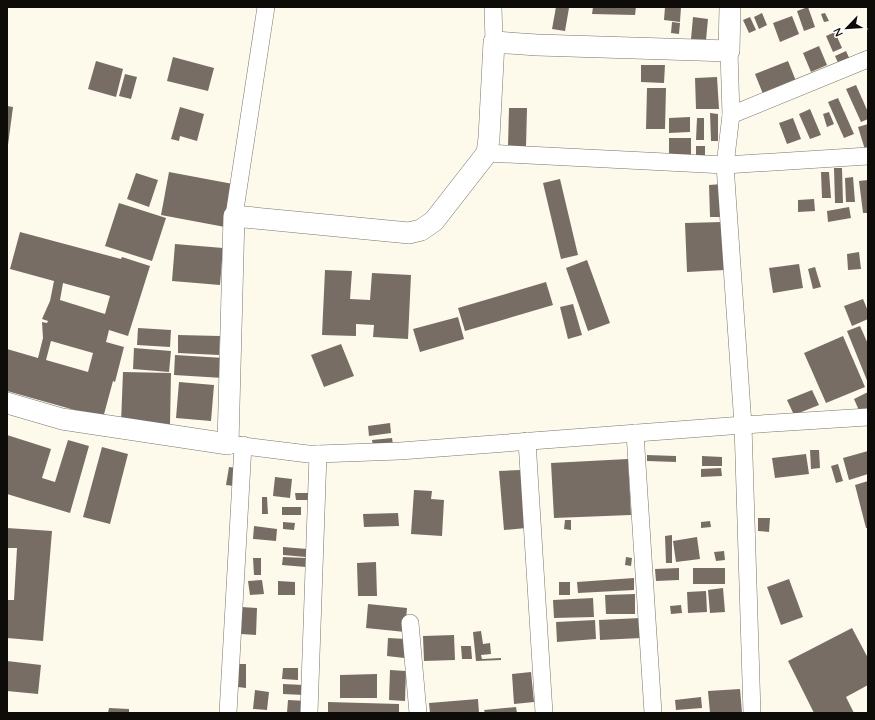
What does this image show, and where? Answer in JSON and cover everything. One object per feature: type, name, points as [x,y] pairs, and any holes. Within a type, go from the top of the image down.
[{"type":"main road","points":[[7,403],[62,418],[236,445],[234,216],[409,233],[421,230],[434,221],[487,153],[494,42],[729,51],[730,7]]},
{"type":"street","points":[[234,216],[266,7]]},
{"type":"street","points":[[493,7],[494,42]]},
{"type":"street","points":[[729,51],[731,115],[726,165],[743,425],[752,713]]},
{"type":"street","points":[[731,115],[868,59]]},
{"type":"street","points":[[487,153],[726,165],[868,156]]},
{"type":"street","points":[[228,713],[236,445],[318,454],[400,451],[868,417]]},
{"type":"street","points":[[635,433],[653,713]]},
{"type":"street","points":[[527,441],[544,713]]},
{"type":"street","points":[[309,713],[318,454]]},
{"type":"street","points":[[410,623],[418,713]]},
{"type":"building","points":[[556,7],[569,8],[565,31],[552,29]]},
{"type":"building","points":[[593,7],[636,7],[635,15],[592,14]]},
{"type":"building","points":[[665,7],[681,7],[680,22],[664,20]]},
{"type":"building","points":[[808,7],[815,27],[804,31],[797,11]]},
{"type":"building","points":[[762,13],[767,25],[759,29],[754,17]]},
{"type":"building","points":[[825,13],[829,21],[824,22],[821,14]]},
{"type":"building","points":[[792,16],[799,34],[780,42],[773,23]]},
{"type":"building","points":[[693,17],[708,19],[706,40],[691,39]]},
{"type":"building","points":[[750,17],[756,30],[749,33],[743,20]]},
{"type":"building","points":[[672,22],[680,23],[679,34],[671,33]]},
{"type":"building","points":[[835,32],[842,48],[833,52],[826,36]]},
{"type":"building","points":[[819,46],[827,65],[811,72],[803,53]]},
{"type":"building","points":[[846,51],[851,62],[840,67],[835,56]]},
{"type":"building","points":[[173,57],[214,68],[208,91],[167,81]]},
{"type":"building","points":[[96,61],[123,69],[116,97],[88,89]]},
{"type":"building","points":[[788,61],[796,81],[763,94],[755,74]]},
{"type":"building","points":[[641,65],[665,65],[664,83],[641,82]]},
{"type":"building","points":[[125,74],[137,77],[131,99],[119,96]]},
{"type":"building","points":[[717,77],[719,109],[696,109],[695,78]]},
{"type":"building","points":[[856,85],[868,112],[868,119],[861,122],[846,89]]},
{"type":"building","points":[[647,88],[666,88],[665,129],[646,129]]},
{"type":"building","points":[[838,98],[854,134],[844,138],[828,102]]},
{"type":"building","points":[[7,106],[13,107],[8,145],[7,145]]},
{"type":"building","points":[[180,107],[204,114],[197,141],[180,136],[179,141],[171,139]]},
{"type":"building","points":[[509,108],[527,108],[526,147],[508,147]]},
{"type":"building","points":[[810,109],[821,135],[810,139],[799,114]]},
{"type":"building","points":[[829,112],[834,124],[827,127],[823,114]]},
{"type":"building","points":[[710,113],[718,114],[718,141],[711,141]]},
{"type":"building","points":[[690,117],[690,132],[669,133],[669,118]]},
{"type":"building","points":[[697,118],[704,118],[704,140],[696,140]]},
{"type":"building","points":[[793,118],[801,139],[787,144],[779,123]]},
{"type":"building","points":[[868,124],[868,152],[866,153],[858,127]]},
{"type":"building","points":[[669,138],[691,138],[691,156],[669,155]]},
{"type":"building","points":[[696,146],[705,146],[705,158],[696,158]]},
{"type":"building","points":[[834,168],[842,168],[843,203],[835,203]]},
{"type":"building","points":[[169,172],[233,184],[225,227],[161,215]]},
{"type":"building","points":[[821,172],[829,172],[831,198],[822,198]]},
{"type":"building","points":[[136,173],[158,180],[149,207],[127,199]]},
{"type":"building","points":[[853,177],[855,202],[846,202],[845,178]]},
{"type":"building","points":[[560,179],[578,255],[561,259],[543,183]]},
{"type":"building","points":[[868,180],[868,213],[863,213],[859,181]]},
{"type":"building","points":[[722,184],[723,217],[710,217],[709,185]]},
{"type":"building","points":[[814,199],[815,211],[798,212],[798,200]]},
{"type":"building","points":[[119,203],[166,218],[152,261],[105,246]]},
{"type":"building","points":[[849,207],[851,218],[828,222],[827,211]]},
{"type":"building","points":[[722,222],[725,270],[687,272],[685,223]]},
{"type":"building","points":[[20,232],[121,259],[122,257],[150,266],[128,336],[109,330],[106,342],[124,347],[115,382],[113,381],[103,418],[7,391],[7,349],[38,358],[43,338],[42,322],[47,323],[48,321],[42,319],[50,301],[54,281],[10,269]],"holes":[[[63,283],[110,296],[105,314],[60,300]],[[51,341],[93,353],[88,372],[46,360]]]},
{"type":"building","points":[[175,244],[223,248],[220,285],[172,281]]},
{"type":"building","points":[[859,252],[861,269],[848,270],[847,254]]},
{"type":"building","points":[[587,260],[610,323],[588,331],[566,268]]},
{"type":"building","points":[[799,264],[803,288],[773,293],[769,268]]},
{"type":"building","points":[[815,267],[821,287],[813,289],[808,269]]},
{"type":"building","points":[[325,270],[352,271],[350,299],[370,300],[372,273],[411,275],[408,339],[373,337],[374,325],[356,324],[356,336],[322,335]]},
{"type":"building","points":[[546,282],[553,305],[465,331],[458,308]]},
{"type":"building","points":[[863,299],[868,311],[868,319],[852,326],[844,306]]},
{"type":"building","points":[[573,304],[582,335],[568,339],[560,307]]},
{"type":"building","points":[[458,317],[464,339],[420,352],[413,329]]},
{"type":"building","points":[[860,326],[868,344],[868,383],[847,331]]},
{"type":"building","points":[[138,328],[171,330],[170,347],[137,345]]},
{"type":"building","points":[[178,335],[220,336],[219,355],[178,353]]},
{"type":"building","points":[[843,336],[865,387],[826,403],[804,353]]},
{"type":"building","points":[[341,344],[354,376],[324,387],[311,355]]},
{"type":"building","points":[[134,348],[171,351],[169,372],[133,369]]},
{"type":"building","points":[[175,355],[224,358],[223,378],[174,375]]},
{"type":"building","points":[[123,372],[171,373],[170,424],[121,423]]},
{"type":"building","points":[[179,382],[214,385],[211,421],[176,418]]},
{"type":"building","points":[[812,390],[819,405],[794,415],[787,400]]},
{"type":"building","points":[[868,392],[868,411],[861,415],[854,399]]},
{"type":"building","points":[[390,423],[391,433],[369,436],[368,426]]},
{"type":"building","points":[[7,435],[51,449],[42,478],[55,482],[68,440],[89,446],[70,513],[7,494]]},
{"type":"building","points":[[392,438],[393,445],[373,447],[372,440]]},
{"type":"building","points":[[102,447],[128,454],[110,524],[83,517]]},
{"type":"building","points":[[810,450],[819,450],[820,468],[811,469]]},
{"type":"building","points":[[868,451],[868,474],[849,480],[843,458]]},
{"type":"building","points":[[806,454],[809,474],[775,478],[772,458]]},
{"type":"building","points":[[647,455],[676,456],[676,462],[647,461]]},
{"type":"building","points":[[702,456],[722,457],[722,466],[702,466]]},
{"type":"building","points":[[628,459],[631,515],[554,518],[551,463]]},
{"type":"building","points":[[838,464],[843,481],[836,483],[831,466]]},
{"type":"building","points":[[229,467],[237,468],[234,486],[226,485]]},
{"type":"building","points":[[721,468],[722,476],[701,477],[701,469]]},
{"type":"building","points":[[521,470],[526,528],[504,530],[499,471]]},
{"type":"building","points":[[275,477],[292,479],[290,498],[273,496]]},
{"type":"building","points":[[868,481],[868,528],[866,528],[855,485]]},
{"type":"building","points":[[414,490],[432,491],[431,499],[444,500],[442,536],[411,534]]},
{"type":"building","points":[[295,493],[311,493],[311,500],[296,500]]},
{"type":"building","points":[[262,497],[267,497],[268,514],[262,514]]},
{"type":"building","points":[[282,507],[301,507],[301,515],[282,515]]},
{"type":"building","points":[[398,513],[399,526],[364,527],[363,514]]},
{"type":"building","points":[[758,518],[770,518],[769,532],[758,531]]},
{"type":"building","points":[[565,520],[571,520],[571,530],[564,529]]},
{"type":"building","points":[[710,521],[711,527],[701,528],[701,522]]},
{"type":"building","points":[[283,522],[295,523],[294,530],[283,529]]},
{"type":"building","points":[[254,526],[277,529],[276,541],[253,539]]},
{"type":"building","points":[[7,528],[52,531],[43,641],[7,638],[7,600],[14,600],[17,548],[7,548]]},
{"type":"building","points":[[672,535],[672,563],[666,563],[665,536]]},
{"type":"building","points":[[697,537],[700,559],[676,562],[673,541]]},
{"type":"building","points":[[283,547],[307,549],[306,557],[283,555]]},
{"type":"building","points":[[724,551],[725,560],[716,561],[714,552]]},
{"type":"building","points":[[283,557],[306,558],[306,567],[282,565]]},
{"type":"building","points":[[626,557],[632,558],[631,566],[625,565]]},
{"type":"building","points":[[253,558],[261,558],[261,575],[254,575]]},
{"type":"building","points":[[376,562],[377,596],[358,596],[357,563]]},
{"type":"building","points":[[679,568],[679,580],[656,581],[655,569]]},
{"type":"building","points":[[693,568],[725,568],[725,584],[693,584]]},
{"type":"building","points":[[634,578],[634,590],[578,593],[577,582]]},
{"type":"building","points":[[789,579],[803,617],[781,625],[767,587]]},
{"type":"building","points":[[262,580],[264,594],[250,595],[248,581]]},
{"type":"building","points":[[278,581],[295,582],[295,595],[278,595]]},
{"type":"building","points":[[559,582],[570,582],[570,595],[559,595]]},
{"type":"building","points":[[723,588],[725,612],[710,613],[708,590]]},
{"type":"building","points":[[706,591],[707,612],[688,613],[687,592]]},
{"type":"building","points":[[635,594],[635,614],[606,614],[605,595]]},
{"type":"building","points":[[593,598],[594,617],[554,618],[553,600]]},
{"type":"building","points":[[368,604],[407,608],[405,632],[366,628]]},
{"type":"building","points":[[681,605],[682,613],[671,614],[670,606]]},
{"type":"building","points":[[242,607],[257,608],[256,635],[241,634]]},
{"type":"building","points":[[640,618],[641,638],[600,640],[599,620]]},
{"type":"building","points":[[595,620],[596,639],[557,642],[556,622]]},
{"type":"building","points":[[852,628],[868,658],[868,685],[846,697],[854,713],[814,713],[788,661]]},
{"type":"building","points":[[481,631],[483,644],[490,643],[491,654],[481,655],[482,659],[501,658],[501,660],[476,661],[473,632]]},
{"type":"building","points":[[454,635],[455,660],[424,661],[423,636]]},
{"type":"building","points":[[388,638],[406,639],[404,658],[387,656]]},
{"type":"building","points":[[461,646],[471,646],[472,659],[462,659]]},
{"type":"building","points":[[7,661],[41,665],[38,694],[7,691]]},
{"type":"building","points":[[239,664],[246,664],[246,688],[238,687]]},
{"type":"building","points":[[283,668],[298,668],[298,680],[282,679]]},
{"type":"building","points":[[390,670],[406,671],[405,701],[389,700]]},
{"type":"building","points":[[531,672],[534,702],[514,704],[512,674]]},
{"type":"building","points":[[377,674],[377,698],[340,698],[340,675]]},
{"type":"building","points":[[283,684],[304,685],[304,695],[283,694]]},
{"type":"building","points":[[740,689],[742,713],[710,713],[708,691]]},
{"type":"building","points":[[255,690],[269,692],[267,710],[253,709]]},
{"type":"building","points":[[701,697],[702,708],[676,710],[675,700]]},
{"type":"building","points":[[478,699],[479,713],[430,713],[429,703]]},
{"type":"building","points":[[288,700],[307,701],[306,713],[287,713]]},
{"type":"building","points":[[328,702],[399,704],[399,713],[328,713]]},
{"type":"building","points":[[516,707],[517,713],[485,713],[484,710]]},
{"type":"building","points":[[109,708],[129,709],[129,713],[108,713]]}]
